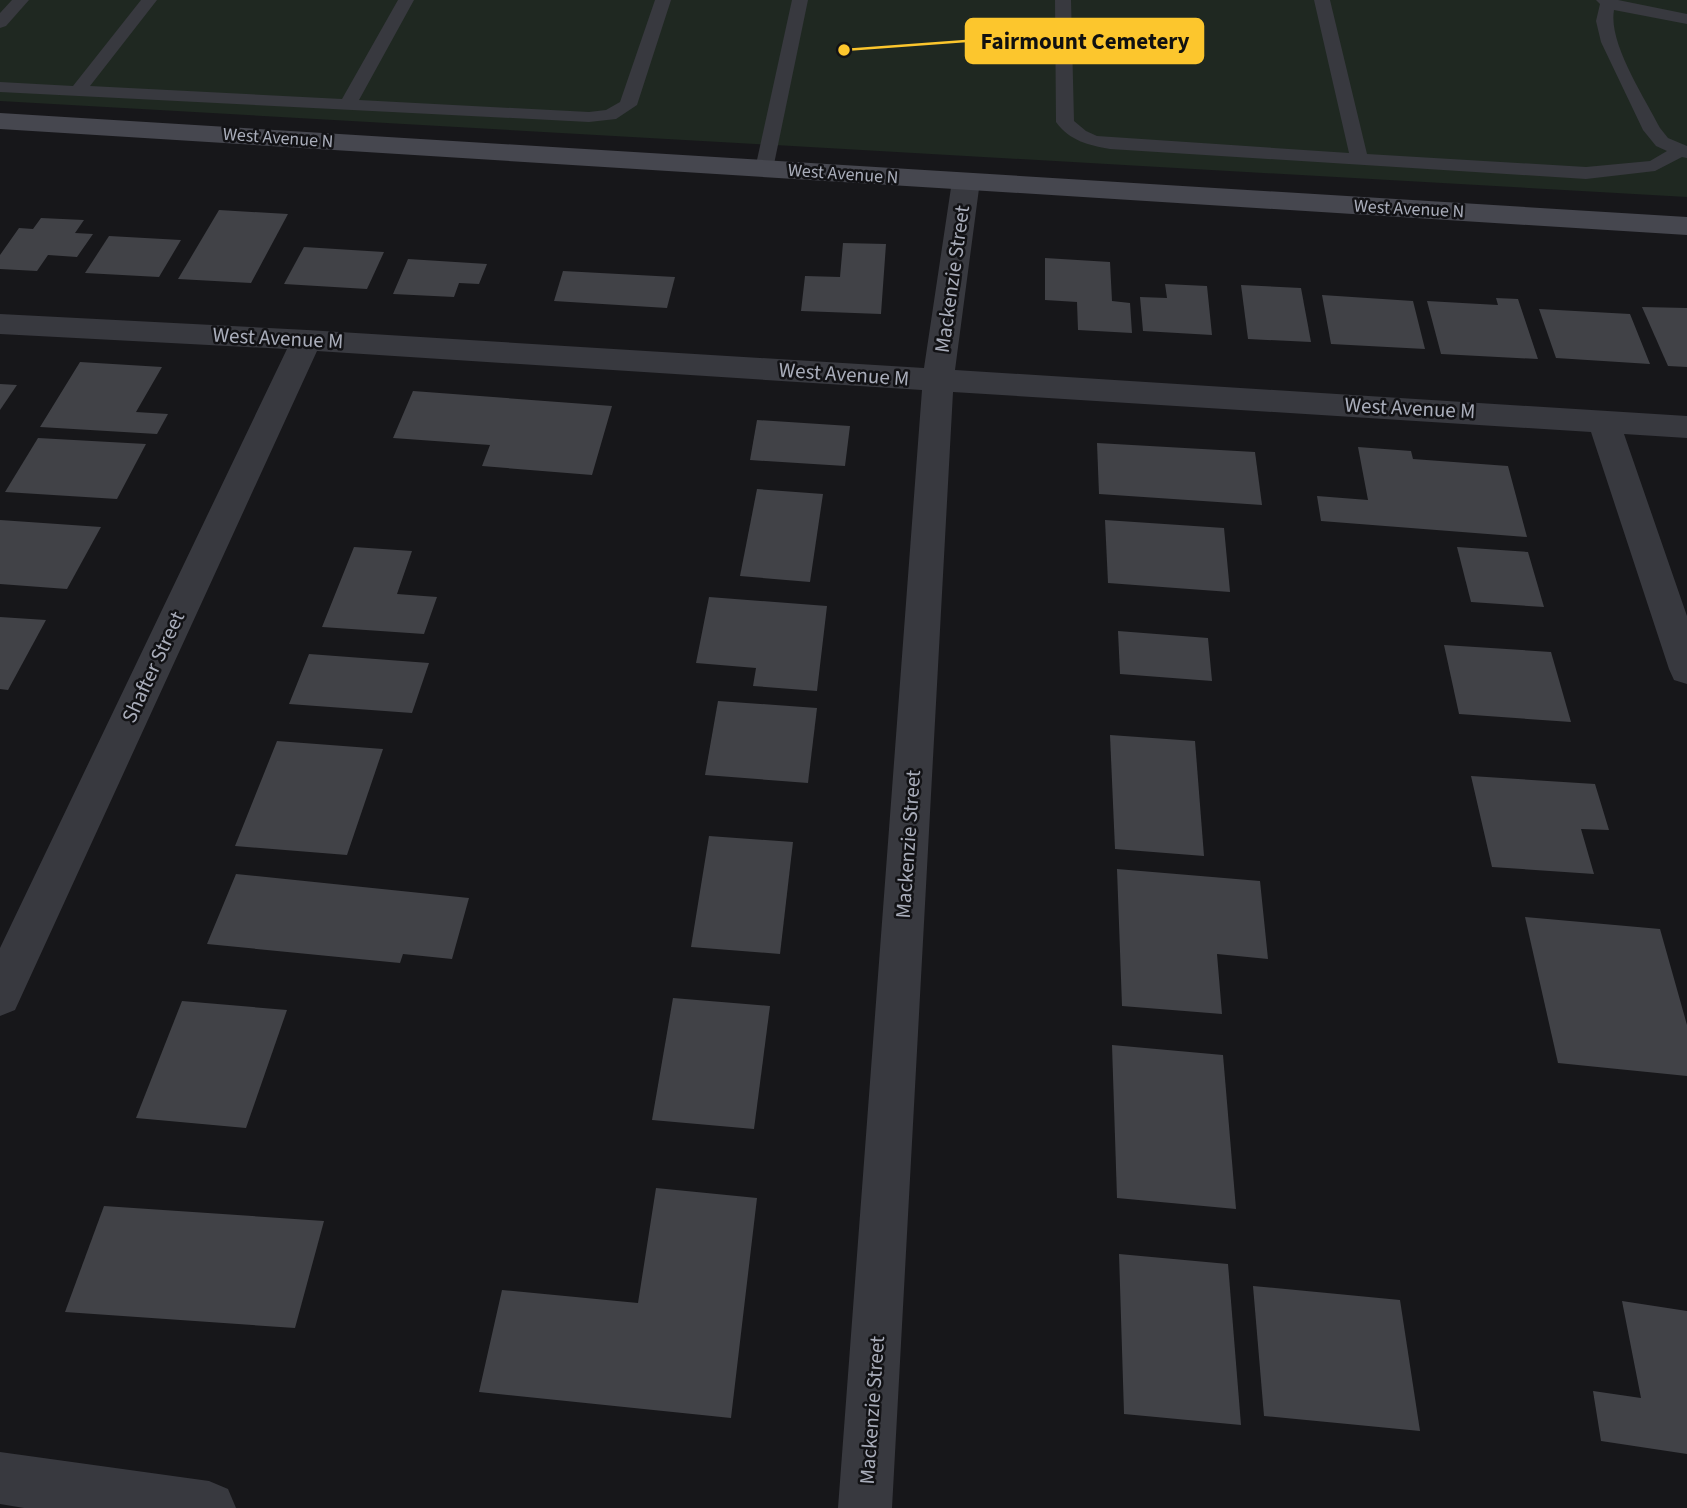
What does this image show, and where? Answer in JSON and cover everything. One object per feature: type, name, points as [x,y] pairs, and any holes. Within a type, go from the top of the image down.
[{"type":"main road","name":"West Avenue N","points":[[0,121],[1687,226]]},
{"type":"street","name":"Mackenzie Street","points":[[865,1508],[938,380],[966,181]]},
{"type":"street","name":"West Avenue M","points":[[0,324],[307,340],[1687,427]]},
{"type":"street","name":"Shafter Street","points":[[0,995],[307,340]]},
{"type":"street","points":[[1603,420],[1687,669]]},
{"type":"street","points":[[0,1478],[209,1508]]},
{"type":"lane","points":[[0,23],[21,0]]},
{"type":"lane","points":[[78,91],[149,0]]},
{"type":"lane","points":[[348,104],[406,0]]},
{"type":"lane","points":[[0,87],[589,117],[610,115],[628,105],[663,0]]},
{"type":"lane","points":[[764,169],[800,0]]},
{"type":"lane","points":[[1063,0],[1065,122],[1072,131],[1089,140],[1110,144],[1586,173],[1654,166],[1684,151]]},
{"type":"lane","points":[[1322,0],[1359,159]]},
{"type":"lane","points":[[1684,151],[1662,142],[1652,130],[1609,42],[1604,21],[1606,1],[1687,19]]},
{"type":"shaded area","points":[[0,0],[1687,0],[1687,197],[0,101]]},
{"type":"building","points":[[219,210],[288,214],[251,283],[178,279]]},
{"type":"building","points":[[41,218],[84,220],[75,233],[93,234],[77,257],[48,255],[37,271],[0,269],[0,255],[19,228],[33,229]]},
{"type":"building","points":[[109,236],[181,240],[159,277],[85,273]]},
{"type":"building","points":[[843,243],[886,244],[881,314],[801,311],[805,276],[840,277]]},
{"type":"building","points":[[304,247],[384,252],[367,289],[284,284]]},
{"type":"building","points":[[1045,258],[1110,262],[1112,301],[1130,303],[1132,333],[1078,330],[1077,302],[1045,300]]},
{"type":"building","points":[[408,259],[487,264],[479,284],[459,283],[454,297],[393,294]]},
{"type":"building","points":[[563,271],[675,277],[667,308],[554,301]]},
{"type":"building","points":[[1165,284],[1207,286],[1212,335],[1143,331],[1140,297],[1167,298]]},
{"type":"building","points":[[1241,285],[1301,288],[1311,342],[1248,339]]},
{"type":"building","points":[[1322,295],[1413,301],[1425,349],[1331,344]]},
{"type":"building","points":[[1496,298],[1518,299],[1538,359],[1441,354],[1427,301],[1498,305]]},
{"type":"building","points":[[1642,307],[1687,308],[1687,367],[1668,366]]},
{"type":"building","points":[[1539,309],[1630,314],[1650,364],[1556,358]]},
{"type":"building","points":[[80,362],[162,367],[136,412],[168,414],[157,434],[40,427]]},
{"type":"building","points":[[0,384],[17,385],[0,410]]},
{"type":"building","points":[[413,391],[612,406],[592,475],[482,466],[490,445],[393,438]]},
{"type":"building","points":[[757,420],[850,426],[845,466],[750,460]]},
{"type":"building","points":[[38,438],[146,444],[117,499],[5,492]]},
{"type":"building","points":[[1097,443],[1255,452],[1262,505],[1099,494]]},
{"type":"building","points":[[1358,447],[1411,451],[1413,459],[1508,466],[1527,537],[1321,521],[1317,496],[1368,500]]},
{"type":"building","points":[[757,489],[823,494],[810,582],[740,576]]},
{"type":"building","points":[[0,520],[101,527],[67,589],[0,584]]},
{"type":"building","points":[[1105,520],[1224,528],[1230,592],[1108,583]]},
{"type":"building","points":[[354,547],[412,551],[397,594],[437,597],[424,634],[322,627]]},
{"type":"building","points":[[1457,547],[1528,552],[1544,607],[1471,602]]},
{"type":"building","points":[[709,597],[827,606],[817,691],[753,686],[756,668],[696,663]]},
{"type":"building","points":[[0,617],[46,620],[8,690],[0,689]]},
{"type":"building","points":[[1118,631],[1208,638],[1212,681],[1120,674]]},
{"type":"building","points":[[1444,645],[1551,652],[1571,722],[1459,714]]},
{"type":"building","points":[[309,654],[429,663],[412,713],[289,704]]},
{"type":"building","points":[[718,701],[817,708],[808,783],[705,775]]},
{"type":"building","points":[[1110,735],[1195,741],[1204,856],[1115,849]]},
{"type":"building","points":[[277,741],[383,749],[347,855],[235,846]]},
{"type":"building","points":[[1471,776],[1595,784],[1609,830],[1581,829],[1594,874],[1492,867]]},
{"type":"building","points":[[709,836],[793,842],[780,954],[691,947]]},
{"type":"building","points":[[1117,869],[1260,881],[1268,959],[1217,954],[1222,1014],[1122,1006]]},
{"type":"building","points":[[236,874],[469,898],[452,959],[403,954],[400,963],[207,944]]},
{"type":"building","points":[[1525,917],[1660,929],[1687,1025],[1687,1076],[1558,1063]]},
{"type":"building","points":[[673,998],[770,1006],[754,1129],[652,1120]]},
{"type":"building","points":[[182,1001],[287,1010],[246,1128],[136,1118]]},
{"type":"building","points":[[1112,1045],[1223,1055],[1236,1209],[1117,1198]]},
{"type":"building","points":[[656,1188],[757,1198],[731,1418],[479,1392],[502,1290],[638,1303]]},
{"type":"building","points":[[104,1206],[324,1221],[295,1328],[65,1312]]},
{"type":"building","points":[[1119,1254],[1228,1264],[1241,1425],[1124,1414]]},
{"type":"building","points":[[1253,1286],[1400,1300],[1420,1431],[1264,1416]]},
{"type":"building","points":[[1622,1301],[1687,1311],[1687,1454],[1601,1441],[1593,1391],[1641,1398]]},
{"type":"place","name":"Fairmount Cemetery","points":[[844,50]]}]
